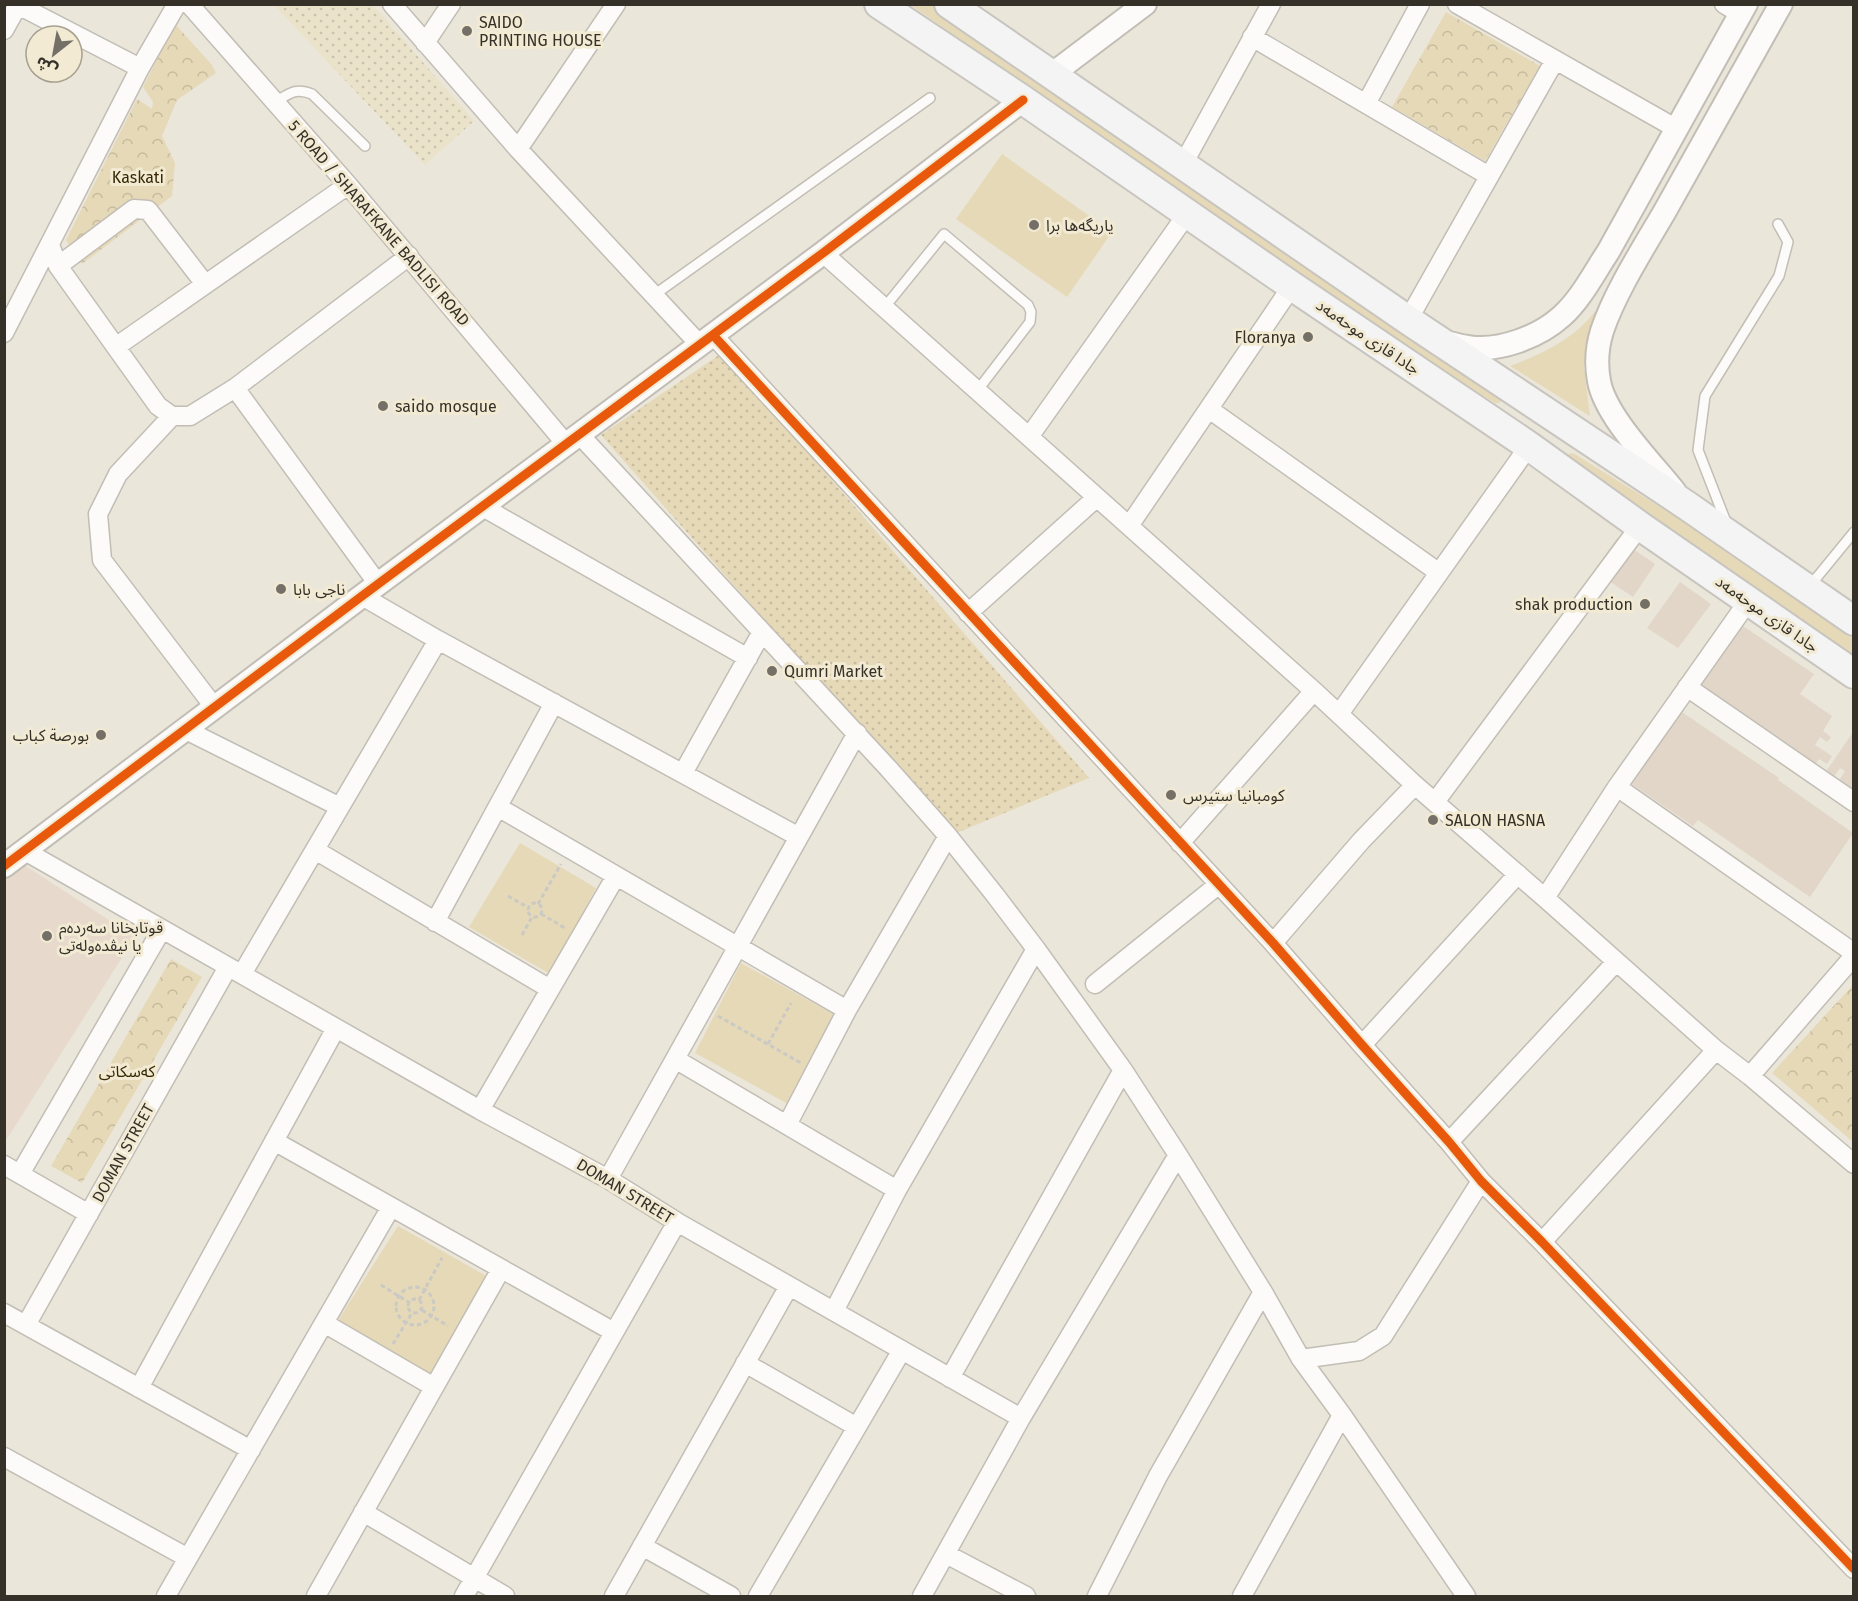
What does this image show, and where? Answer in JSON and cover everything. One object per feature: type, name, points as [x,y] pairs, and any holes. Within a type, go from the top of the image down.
[{"type":"main road","name":"جادا قازی موحەمەد","points":[[879,4],[1529,446],[1854,674]]},
{"type":"main road","points":[[949,4],[1437,340],[1686,505],[1854,621]]},
{"type":"main road","points":[[1494,422],[1507,419],[1514,412],[1517,403],[1516,392]]},
{"type":"street","points":[[4,30],[18,4],[140,68]]},
{"type":"street","points":[[4,333],[10,310],[50,245],[140,68],[177,4]]},
{"type":"street","name":"5 ROAD / SHARAFKANE BADLISI ROAD","points":[[189,4],[572,439],[762,632],[857,733],[948,836],[1036,949],[1123,1071],[1263,1292],[1301,1359],[1466,1596]]},
{"type":"street","points":[[392,4],[518,149],[654,295],[707,340],[968,613],[1273,943],[1481,1181],[1854,1569]]},
{"type":"street","points":[[425,43],[451,4]]},
{"type":"street","points":[[518,149],[616,4]]},
{"type":"street","points":[[1051,75],[1145,4]]},
{"type":"street","points":[[1182,166],[1271,4]]},
{"type":"street","points":[[1366,105],[1420,4]]},
{"type":"street","points":[[1457,4],[1677,129]]},
{"type":"street","points":[[1686,505],[1612,415],[1602,396],[1598,350],[1606,320],[1634,266],[1781,4]]},
{"type":"street","points":[[1437,340],[1470,347],[1503,345],[1535,334],[1562,316],[1584,290],[1608,252],[1677,129],[1737,8]]},
{"type":"street","points":[[1252,38],[1489,176]]},
{"type":"street","points":[[1408,320],[1555,60]]},
{"type":"street","points":[[4,866],[482,506],[707,340],[1023,100]]},
{"type":"street","points":[[117,346],[348,185]]},
{"type":"street","points":[[58,266],[134,210],[148,210],[206,285]]},
{"type":"street","points":[[1029,437],[1187,214]]},
{"type":"street","points":[[50,245],[58,266],[158,406],[172,416],[190,416],[235,388],[409,256]]},
{"type":"street","points":[[1608,252],[1634,266]]},
{"type":"street","points":[[822,253],[1314,691],[1415,785],[1716,1050],[1854,1164]]},
{"type":"street","points":[[1129,526],[1292,286]]},
{"type":"street","points":[[235,388],[370,590],[438,640],[799,837]]},
{"type":"street","points":[[1209,409],[1438,572]]},
{"type":"street","points":[[172,416],[118,474],[98,514],[102,560],[215,708]]},
{"type":"street","points":[[1339,714],[1529,446]]},
{"type":"street","points":[[968,613],[1096,498]]},
{"type":"street","points":[[482,506],[748,658]]},
{"type":"street","points":[[1435,802],[1640,526]]},
{"type":"street","points":[[1545,898],[1617,787],[1749,600]]},
{"type":"street","points":[[683,773],[762,632]]},
{"type":"street","points":[[235,971],[315,850],[438,640]]},
{"type":"street","points":[[1686,687],[1854,802]]},
{"type":"street","points":[[1180,843],[1314,691]]},
{"type":"street","points":[[435,922],[554,703]]},
{"type":"street","points":[[186,730],[340,807]]},
{"type":"street","points":[[608,1179],[857,733]]},
{"type":"street","points":[[1273,943],[1361,841],[1415,785]]},
{"type":"street","points":[[1617,787],[1854,954],[1750,1076]]},
{"type":"street","points":[[498,807],[847,1010]]},
{"type":"street","points":[[787,1125],[847,1010],[948,836]]},
{"type":"street","name":"DOMAN STREET","points":[[25,850],[480,1110],[608,1179],[677,1222],[1021,1418]]},
{"type":"street","points":[[315,850],[550,990]]},
{"type":"street","points":[[1362,1046],[1518,874]]},
{"type":"street","points":[[480,1110],[616,876]]},
{"type":"street","points":[[1095,984],[1218,885]]},
{"type":"street","points":[[12,1170],[162,929]]},
{"type":"street","points":[[834,1311],[897,1190],[1036,949]]},
{"type":"street","points":[[1449,1142],[1616,962]]},
{"type":"street","name":"DOMAN STREET","points":[[26,1325],[89,1214],[235,971]]},
{"type":"street","points":[[139,1388],[336,1028]]},
{"type":"street","points":[[1542,1242],[1716,1050]]},
{"type":"street","points":[[675,1059],[897,1190]]},
{"type":"street","points":[[950,1378],[1123,1071]]},
{"type":"street","points":[[274,1141],[614,1332]]},
{"type":"street","points":[[922,1596],[1021,1418],[1178,1155]]},
{"type":"street","name":"DOMAN STREET","points":[[12,1170],[89,1214]]},
{"type":"street","points":[[1301,1359],[1359,1351],[1383,1336],[1481,1181]]},
{"type":"street","points":[[166,1596],[391,1207]]},
{"type":"street","points":[[464,1596],[677,1222]]},
{"type":"street","points":[[316,1596],[501,1269]]},
{"type":"street","points":[[614,1596],[789,1286]]},
{"type":"street","points":[[1097,1596],[1158,1476],[1263,1292]]},
{"type":"street","points":[[4,1313],[251,1450]]},
{"type":"street","points":[[324,1323],[434,1387]]},
{"type":"street","points":[[758,1596],[902,1350]]},
{"type":"street","points":[[745,1363],[857,1427]]},
{"type":"street","points":[[1242,1596],[1342,1415]]},
{"type":"street","points":[[4,1457],[188,1558]]},
{"type":"street","points":[[363,1512],[505,1596]]},
{"type":"street","points":[[642,1546],[731,1596]]},
{"type":"street","points":[[946,1554],[1026,1596]]},
{"type":"lane","points":[[274,102],[296,90],[312,94],[364,146]]},
{"type":"lane","points":[[654,295],[930,98]]},
{"type":"lane","points":[[1731,536],[1698,450],[1705,396],[1779,276],[1788,242],[1778,224]]},
{"type":"lane","points":[[884,308],[944,234],[1028,305],[1031,312],[1030,322],[977,391]]},
{"type":"lane","points":[[1808,589],[1854,532]]},
{"type":"path","points":[[538,904],[569,849]]},
{"type":"path","points":[[508,896],[529,908]]},
{"type":"path","points":[[529,908],[533,904],[538,904]]},
{"type":"path","points":[[538,904],[542,909],[541,914]]},
{"type":"path","points":[[529,908],[532,917]]},
{"type":"path","points":[[532,917],[541,914]]},
{"type":"path","points":[[541,914],[567,929]]},
{"type":"path","points":[[522,935],[532,917]]},
{"type":"path","points":[[768,1044],[791,1003]]},
{"type":"path","points":[[704,1007],[815,1071]]},
{"type":"path","points":[[419,1300],[442,1258]]},
{"type":"path","points":[[381,1285],[410,1303]]},
{"type":"path","points":[[412,1287],[424,1290],[433,1299],[432,1316],[422,1324],[407,1323],[397,1311],[399,1296],[412,1287]]},
{"type":"path","points":[[412,1313],[408,1308],[410,1303],[419,1300]]},
{"type":"path","points":[[419,1300],[422,1310]]},
{"type":"path","points":[[422,1310],[454,1329]]},
{"type":"path","points":[[412,1313],[422,1310]]},
{"type":"path","points":[[383,1358],[412,1313]]},
{"type":"shaded area","points":[[1617,538],[1655,564],[1633,597],[1594,571]]},
{"type":"shaded area","points":[[1680,582],[1711,604],[1678,648],[1647,628]]},
{"type":"shaded area","points":[[1734,620],[1814,674],[1800,694],[1832,716],[1823,731],[1831,737],[1827,742],[1820,737],[1815,745],[1832,756],[1827,764],[1819,759],[1813,768],[1690,684]]},
{"type":"shaded area","points":[[1673,706],[1779,778],[1778,780],[1853,833],[1810,897],[1698,820],[1693,826],[1623,778]]},
{"type":"shaded area","points":[[1853,732],[1853,795],[1837,784],[1845,771],[1840,768],[1833,778],[1825,773]]},
{"type":"shaded area","points":[[21,863],[135,937],[5,1142],[5,876]]},
{"type":"green space","points":[[911,5],[936,5],[1502,400],[1495,403],[1373,327]]},
{"type":"green space","points":[[1446,12],[1540,66],[1485,161],[1392,107]]},
{"type":"green space","name":"Kaskati","points":[[175,24],[212,65],[216,73],[177,100],[162,136],[175,163],[172,196],[82,264],[66,240],[137,99],[152,109],[153,102],[143,87]]},
{"type":"green space","name":"یاریگەها برا","points":[[1002,154],[1112,232],[1067,297],[956,219]]},
{"type":"green space","points":[[1614,280],[1588,345],[1584,368],[1590,416],[1510,366],[1560,343],[1582,326],[1600,305]]},
{"type":"green space","points":[[722,353],[1089,778],[954,834],[601,435]]},
{"type":"green space","points":[[1573,453],[1702,533],[1853,637],[1853,661],[1566,457]]},
{"type":"green space","points":[[520,843],[596,888],[550,974],[469,927]]},
{"type":"green space","name":"کەسکاتی","points":[[171,959],[202,977],[82,1183],[51,1166]]},
{"type":"green space","points":[[741,963],[835,1015],[788,1104],[695,1053]]},
{"type":"green space","points":[[1853,985],[1853,1142],[1772,1073]]},
{"type":"green space","points":[[398,1226],[490,1278],[432,1376],[337,1322]]},
{"type":"sand","points":[[274,5],[373,5],[474,121],[425,165]]},
{"type":"cycle path","points":[[4,866],[823,253],[1023,100]]},
{"type":"cycle path","points":[[713,335],[1273,943],[1481,1181],[1854,1569]]},
{"type":"place","name":"SAIDO PRINTING HOUSE","points":[[467,31]]},
{"type":"place","name":"یاریگەها برا","points":[[1034,225]]},
{"type":"place","name":"Floranya","points":[[1308,337]]},
{"type":"place","name":"saido mosque","points":[[383,406]]},
{"type":"place","name":"ناجى بابا","points":[[281,589]]},
{"type":"place","name":"shak production","points":[[1645,604]]},
{"type":"place","name":"Qumri Market","points":[[772,671]]},
{"type":"place","name":"بورصة كباب","points":[[101,735]]},
{"type":"place","name":"كومبانيا ستيرس","points":[[1171,795]]},
{"type":"place","name":"SALON HASNA","points":[[1433,820]]},
{"type":"place","name":"قوتابخانا سەردەم یا نیڤدەولەتی","points":[[47,936]]}]
